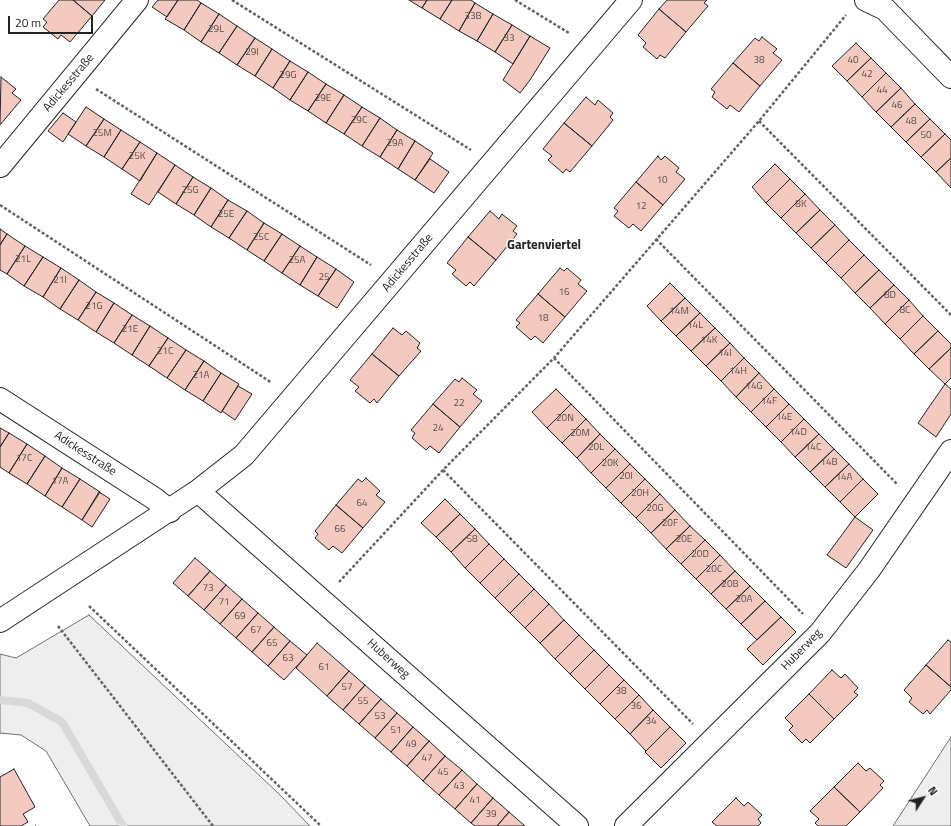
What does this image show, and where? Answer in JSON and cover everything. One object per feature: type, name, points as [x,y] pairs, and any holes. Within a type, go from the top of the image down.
[{"type":"street","name":"Adickesstraße","points":[[0,166],[137,0]]},
{"type":"street","name":"Adickesstraße","points":[[0,621],[198,491],[244,455],[631,0]]},
{"type":"street","points":[[873,2],[884,9],[951,77]]},
{"type":"street","name":"Adickesstraße","points":[[0,398],[170,510]]},
{"type":"street","name":"Huberweg","points":[[626,826],[820,633],[869,570],[951,451]]},
{"type":"street","name":"Huberweg","points":[[198,491],[577,826]]},
{"type":"path","points":[[232,0],[474,152]]},
{"type":"path","points":[[515,0],[573,35]]},
{"type":"path","points":[[336,585],[443,470],[554,358],[759,121],[847,13]]},
{"type":"path","points":[[75,75],[377,268]]},
{"type":"path","points":[[759,121],[951,316]]},
{"type":"path","points":[[0,205],[277,386]]},
{"type":"path","points":[[656,239],[902,489]]},
{"type":"path","points":[[554,358],[804,616]]},
{"type":"path","points":[[443,470],[696,727]]},
{"type":"path","points":[[89,606],[321,826]]},
{"type":"path","points":[[58,626],[213,826]]},
{"type":"shaded area","points":[[89,615],[278,793],[310,826],[90,826],[46,751],[21,735],[0,733],[0,654],[16,658]]},
{"type":"shaded area","points":[[951,737],[951,826],[893,826]]},
{"type":"building","points":[[59,0],[73,0],[92,16],[70,42],[61,35],[58,39],[43,27],[47,22],[43,19]]},
{"type":"building","points":[[73,0],[105,0],[92,16]]},
{"type":"building","points":[[158,0],[178,0],[167,17],[152,7]]},
{"type":"building","points":[[178,0],[197,0],[201,3],[184,30],[165,19]]},
{"type":"building","points":[[409,0],[427,0],[422,8]]},
{"type":"building","points":[[427,0],[452,0],[440,19],[422,8]]},
{"type":"building","points":[[452,0],[471,0],[475,3],[459,31],[440,19]]},
{"type":"building","points":[[667,0],[707,0],[704,3],[708,6],[686,32],[659,9]]},
{"type":"building","points":[[201,3],[219,14],[201,42],[184,30]]},
{"type":"building","points":[[475,3],[493,14],[477,41],[459,31]]},
{"type":"building","points":[[659,9],[686,32],[665,58],[660,55],[657,59],[643,47],[646,43],[638,35]]},
{"type":"building","points":[[219,14],[237,26],[219,53],[201,42]]},
{"type":"building","points":[[493,14],[512,25],[495,52],[477,41]]},
{"type":"building","points":[[512,25],[530,36],[513,64],[495,52]]},
{"type":"building","points":[[237,26],[255,38],[237,65],[219,53]]},
{"type":"building","points":[[530,36],[550,48],[520,93],[503,80]]},
{"type":"building","points":[[762,37],[777,49],[773,53],[782,60],[760,86],[733,63],[755,38],[759,41]]},
{"type":"building","points":[[255,38],[272,49],[255,76],[237,65]]},
{"type":"building","points":[[856,43],[871,58],[847,81],[832,66]]},
{"type":"building","points":[[272,49],[290,61],[273,88],[255,76]]},
{"type":"building","points":[[871,58],[886,73],[862,97],[847,81]]},
{"type":"building","points":[[290,61],[308,72],[290,100],[273,88]]},
{"type":"building","points":[[733,63],[760,86],[739,112],[730,105],[727,109],[712,97],[715,92],[711,89]]},
{"type":"building","points":[[308,72],[326,84],[308,111],[290,100]]},
{"type":"building","points":[[886,73],[901,88],[876,112],[862,97]]},
{"type":"building","points":[[1,77],[16,89],[12,93],[21,100],[0,125]]},
{"type":"building","points":[[326,84],[344,95],[326,123],[308,111]]},
{"type":"building","points":[[901,88],[915,104],[891,127],[876,112]]},
{"type":"building","points":[[344,95],[362,107],[344,134],[326,123]]},
{"type":"building","points":[[586,97],[595,105],[598,100],[613,113],[610,117],[613,120],[592,146],[564,123]]},
{"type":"building","points":[[915,104],[930,119],[906,142],[891,127]]},
{"type":"building","points":[[86,107],[104,119],[86,146],[68,134]]},
{"type":"building","points":[[362,107],[380,118],[362,146],[344,134]]},
{"type":"building","points":[[63,113],[76,122],[63,142],[48,131]]},
{"type":"building","points":[[380,118],[397,130],[380,157],[362,146]]},
{"type":"building","points":[[104,119],[121,130],[104,157],[86,146]]},
{"type":"building","points":[[930,119],[945,134],[921,157],[906,142]]},
{"type":"building","points":[[564,123],[592,146],[570,172],[566,169],[563,173],[548,160],[552,156],[543,149]]},
{"type":"building","points":[[121,130],[140,142],[122,169],[104,157]]},
{"type":"building","points":[[397,130],[415,141],[398,169],[380,157]]},
{"type":"building","points":[[945,134],[951,140],[951,158],[936,172],[921,157]]},
{"type":"building","points":[[415,141],[433,153],[415,180],[398,169]]},
{"type":"building","points":[[140,142],[157,153],[140,181],[122,169]]},
{"type":"building","points":[[157,153],[175,165],[149,205],[131,194]]},
{"type":"building","points":[[658,156],[661,160],[665,156],[679,168],[676,172],[685,179],[663,205],[636,182]]},
{"type":"building","points":[[951,158],[951,188],[936,172]]},
{"type":"building","points":[[430,159],[449,172],[434,193],[415,180]]},
{"type":"building","points":[[775,164],[790,179],[766,203],[752,187]]},
{"type":"building","points":[[175,165],[193,177],[176,204],[158,192]]},
{"type":"building","points":[[193,177],[211,188],[194,215],[176,204]]},
{"type":"building","points":[[790,179],[805,194],[781,218],[766,203]]},
{"type":"building","points":[[636,182],[663,205],[641,231],[633,224],[629,228],[614,216],[618,211],[614,208]]},
{"type":"building","points":[[211,188],[228,200],[211,227],[194,215]]},
{"type":"building","points":[[805,194],[820,210],[796,233],[781,218]]},
{"type":"building","points":[[228,200],[247,211],[229,238],[211,227]]},
{"type":"building","points":[[820,210],[835,225],[811,248],[796,233]]},
{"type":"building","points":[[247,211],[264,223],[247,250],[229,238]]},
{"type":"building","points":[[490,211],[499,219],[502,214],[517,226],[513,231],[517,234],[496,260],[468,237]]},
{"type":"building","points":[[264,223],[282,234],[264,261],[247,250]]},
{"type":"building","points":[[835,225],[849,240],[826,263],[811,248]]},
{"type":"building","points":[[0,229],[7,234],[0,245]]},
{"type":"building","points":[[7,234],[25,246],[7,274],[0,270],[0,245]]},
{"type":"building","points":[[282,234],[300,246],[282,273],[264,261]]},
{"type":"building","points":[[468,237],[496,260],[474,286],[470,282],[466,286],[452,274],[456,270],[447,263]]},
{"type":"building","points":[[849,240],[864,255],[841,278],[826,263]]},
{"type":"building","points":[[25,246],[43,257],[24,286],[7,274]]},
{"type":"building","points":[[300,246],[317,257],[300,285],[282,273]]},
{"type":"building","points":[[864,255],[879,270],[855,293],[841,278]]},
{"type":"building","points":[[43,257],[61,268],[43,297],[24,286]]},
{"type":"building","points":[[317,257],[336,269],[318,296],[300,285]]},
{"type":"building","points":[[61,268],[79,280],[60,309],[43,297]]},
{"type":"building","points":[[560,268],[564,271],[567,268],[581,280],[578,284],[587,291],[565,317],[538,294]]},
{"type":"building","points":[[336,269],[354,282],[337,308],[318,296]]},
{"type":"building","points":[[879,270],[894,285],[870,308],[855,293]]},
{"type":"building","points":[[79,280],[96,292],[78,320],[60,309]]},
{"type":"building","points":[[670,283],[685,298],[661,321],[647,306]]},
{"type":"building","points":[[894,285],[909,300],[885,324],[870,308]]},
{"type":"building","points":[[96,292],[114,303],[96,332],[78,320]]},
{"type":"building","points":[[538,294],[565,317],[543,343],[535,336],[531,340],[516,327],[520,323],[516,320]]},
{"type":"building","points":[[685,298],[700,313],[676,336],[661,321]]},
{"type":"building","points":[[909,300],[923,316],[900,339],[885,324]]},
{"type":"building","points":[[114,303],[132,315],[114,343],[96,332]]},
{"type":"building","points":[[700,313],[715,328],[691,351],[676,336]]},
{"type":"building","points":[[132,315],[150,326],[132,355],[114,343]]},
{"type":"building","points":[[923,316],[938,331],[914,354],[900,339]]},
{"type":"building","points":[[150,326],[168,338],[149,366],[132,355]]},
{"type":"building","points":[[393,328],[402,335],[406,331],[420,343],[417,348],[421,351],[399,376],[372,354]]},
{"type":"building","points":[[715,328],[730,343],[706,366],[691,351]]},
{"type":"building","points":[[938,331],[951,344],[951,348],[929,369],[914,354]]},
{"type":"building","points":[[168,338],[186,350],[167,378],[149,366]]},
{"type":"building","points":[[730,343],[744,358],[721,381],[706,366]]},
{"type":"building","points":[[951,348],[951,378],[945,384],[929,369]]},
{"type":"building","points":[[186,350],[204,361],[185,390],[167,378]]},
{"type":"building","points":[[372,354],[399,376],[377,403],[374,399],[370,403],[355,391],[359,387],[350,380]]},
{"type":"building","points":[[744,358],[759,373],[736,397],[721,381]]},
{"type":"building","points":[[204,361],[221,373],[203,401],[185,390]]},
{"type":"building","points":[[221,373],[239,384],[221,413],[203,401]]},
{"type":"building","points":[[759,373],[774,389],[751,412],[736,397]]},
{"type":"building","points":[[462,378],[477,390],[473,394],[482,401],[460,427],[433,404],[455,379],[459,382]]},
{"type":"building","points":[[945,384],[951,389],[951,414],[936,437],[918,423]]},
{"type":"building","points":[[238,386],[252,394],[235,420],[222,411]]},
{"type":"building","points":[[556,389],[571,404],[547,428],[532,412]]},
{"type":"building","points":[[774,389],[789,404],[766,427],[751,412]]},
{"type":"building","points":[[433,404],[460,427],[439,453],[430,446],[426,450],[412,438],[415,433],[411,430]]},
{"type":"building","points":[[571,404],[586,419],[562,443],[547,428]]},
{"type":"building","points":[[789,404],[804,419],[781,442],[766,427]]},
{"type":"building","points":[[586,419],[600,434],[577,458],[562,443]]},
{"type":"building","points":[[804,419],[819,434],[795,457],[781,442]]},
{"type":"building","points":[[0,428],[9,433],[0,447]]},
{"type":"building","points":[[9,433],[27,444],[9,473],[0,467],[0,447]]},
{"type":"building","points":[[600,434],[615,449],[591,473],[577,458]]},
{"type":"building","points":[[819,434],[834,449],[810,472],[795,457]]},
{"type":"building","points":[[27,444],[45,456],[27,484],[9,473]]},
{"type":"building","points":[[615,449],[630,464],[606,488],[591,473]]},
{"type":"building","points":[[834,449],[849,464],[825,487],[810,472]]},
{"type":"building","points":[[45,456],[62,468],[45,496],[27,484]]},
{"type":"building","points":[[630,464],[645,479],[621,503],[606,488]]},
{"type":"building","points":[[849,464],[863,479],[840,502],[825,487]]},
{"type":"building","points":[[62,468],[80,479],[62,507],[45,496]]},
{"type":"building","points":[[366,478],[380,491],[376,495],[385,502],[363,528],[336,505],[358,479],[362,482]]},
{"type":"building","points":[[80,479],[100,492],[82,520],[62,507]]},
{"type":"building","points":[[645,479],[660,494],[636,518],[621,503]]},
{"type":"building","points":[[863,479],[878,494],[855,517],[840,502]]},
{"type":"building","points":[[99,492],[110,499],[92,527],[82,520]]},
{"type":"building","points":[[660,494],[675,510],[651,533],[636,518]]},
{"type":"building","points":[[445,499],[460,514],[436,537],[421,523]]},
{"type":"building","points":[[336,505],[363,528],[342,553],[333,546],[329,550],[315,538],[318,534],[315,531]]},
{"type":"building","points":[[675,510],[690,526],[666,549],[651,533]]},
{"type":"building","points":[[460,514],[475,529],[451,552],[436,537]]},
{"type":"building","points":[[855,517],[873,530],[846,568],[827,555]]},
{"type":"building","points":[[690,526],[705,540],[681,564],[666,549]]},
{"type":"building","points":[[475,529],[489,544],[465,568],[451,552]]},
{"type":"building","points":[[705,540],[720,555],[696,579],[681,564]]},
{"type":"building","points":[[489,544],[504,559],[480,583],[465,568]]},
{"type":"building","points":[[720,555],[735,571],[711,594],[696,579]]},
{"type":"building","points":[[195,558],[210,571],[188,596],[173,583]]},
{"type":"building","points":[[504,559],[519,574],[495,598],[480,583]]},
{"type":"building","points":[[210,571],[226,585],[204,610],[188,596]]},
{"type":"building","points":[[735,571],[750,586],[726,609],[711,594]]},
{"type":"building","points":[[519,574],[534,589],[510,613],[495,598]]},
{"type":"building","points":[[226,585],[242,599],[220,624],[204,610]]},
{"type":"building","points":[[750,586],[765,601],[741,624],[726,609]]},
{"type":"building","points":[[534,589],[549,604],[525,628],[510,613]]},
{"type":"building","points":[[242,599],[258,613],[236,638],[220,624]]},
{"type":"building","points":[[765,601],[781,617],[757,640],[741,624]]},
{"type":"building","points":[[549,604],[564,620],[540,643],[525,628]]},
{"type":"building","points":[[258,613],[274,627],[252,652],[236,638]]},
{"type":"building","points":[[781,617],[796,632],[763,665],[747,649]]},
{"type":"building","points":[[564,620],[579,635],[555,659],[540,643]]},
{"type":"building","points":[[274,627],[290,641],[268,666],[252,652]]},
{"type":"building","points":[[579,635],[594,650],[570,674],[555,659]]},
{"type":"building","points":[[948,640],[951,642],[951,687],[926,665]]},
{"type":"building","points":[[290,641],[307,655],[284,680],[268,666]]},
{"type":"building","points":[[317,643],[349,671],[327,696],[296,668]]},
{"type":"building","points":[[594,650],[609,665],[585,689],[570,674]]},
{"type":"building","points":[[609,665],[624,680],[600,704],[585,689]]},
{"type":"building","points":[[926,665],[951,687],[951,690],[930,714],[927,710],[923,714],[909,702],[912,698],[904,690]]},
{"type":"building","points":[[832,670],[841,678],[845,674],[858,688],[854,692],[858,695],[834,719],[809,694]]},
{"type":"building","points":[[349,671],[365,685],[343,710],[327,696]]},
{"type":"building","points":[[624,680],[639,695],[615,719],[600,704]]},
{"type":"building","points":[[365,685],[381,699],[359,724],[343,710]]},
{"type":"building","points":[[809,694],[834,719],[810,743],[806,739],[802,743],[789,730],[793,726],[785,718]]},
{"type":"building","points":[[639,695],[653,710],[630,734],[615,719]]},
{"type":"building","points":[[381,699],[397,713],[375,738],[359,724]]},
{"type":"building","points":[[653,710],[670,727],[646,751],[630,734]]},
{"type":"building","points":[[397,713],[413,727],[391,752],[375,738]]},
{"type":"building","points":[[413,727],[429,741],[407,766],[391,752]]},
{"type":"building","points":[[670,727],[686,743],[661,768],[645,752]]},
{"type":"building","points":[[429,741],[445,756],[423,781],[407,766]]},
{"type":"building","points":[[445,756],[462,770],[439,795],[423,781]]},
{"type":"building","points":[[858,763],[866,771],[870,768],[884,781],[880,785],[883,788],[860,812],[834,787]]},
{"type":"building","points":[[14,769],[35,807],[23,814],[28,822],[21,826],[0,826],[0,777]]},
{"type":"building","points":[[462,770],[477,784],[455,809],[439,795]]},
{"type":"building","points":[[477,784],[493,798],[471,823],[455,809]]},
{"type":"building","points":[[834,787],[860,812],[846,826],[818,826],[815,823],[819,819],[810,811]]},
{"type":"building","points":[[493,798],[509,812],[497,826],[475,826],[471,823]]},
{"type":"building","points":[[736,798],[744,806],[748,802],[762,815],[758,819],[761,823],[758,826],[717,826],[712,822]]},
{"type":"building","points":[[509,812],[525,826],[497,826]]},
{"type":"waterway","points":[[0,700],[28,703],[62,722],[123,826]]},
{"type":"district","name":"Gartenviertel","points":[[544,246]]}]
